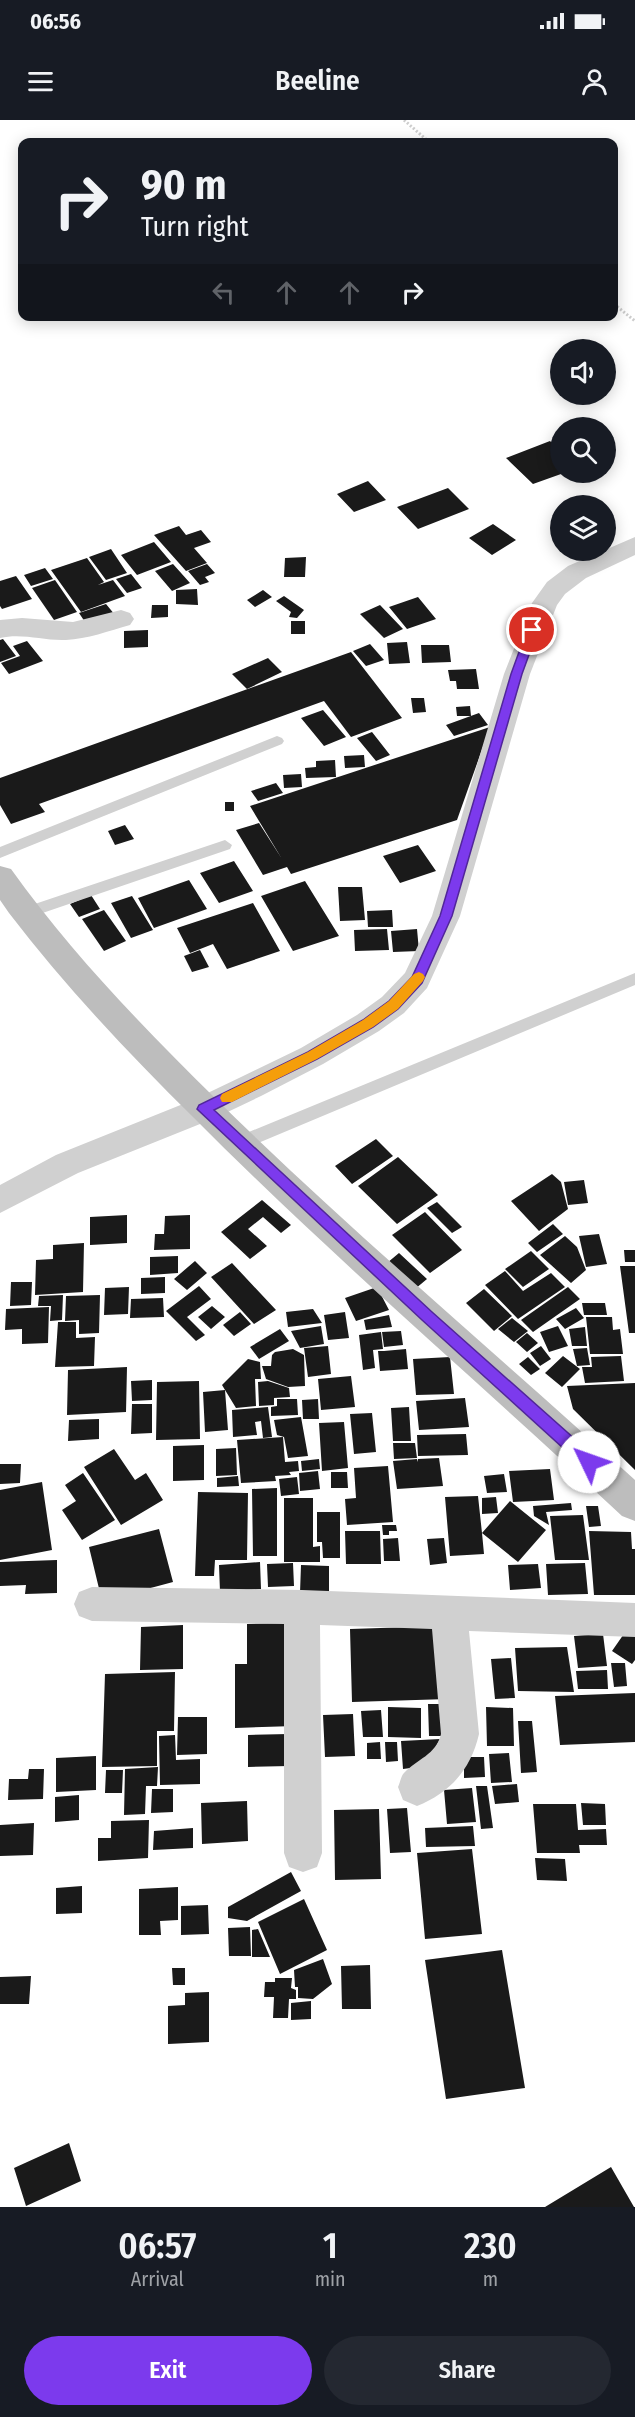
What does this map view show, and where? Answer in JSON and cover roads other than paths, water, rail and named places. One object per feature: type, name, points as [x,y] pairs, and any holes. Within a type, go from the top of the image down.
[{"type":"main road","points":[[0,877],[25,913],[106,1009],[238,1144],[635,1504]]},
{"type":"street","points":[[0,1200],[67,1164],[204,1109],[312,1056],[368,1023],[393,1005],[417,980],[446,916],[517,674],[544,603],[555,588],[577,572],[635,544]]},
{"type":"street","points":[[0,629],[21,624],[56,631],[76,630],[121,619]]},
{"type":"street","points":[[92,1604],[302,1607],[635,1620]]},
{"type":"street","points":[[302,1607],[303,1853]]},
{"type":"street","points":[[417,1787],[443,1768],[453,1758],[458,1747],[459,1724],[449,1612]]},
{"type":"lane","points":[[0,853],[277,741]]},
{"type":"lane","points":[[25,913],[225,845]]},
{"type":"lane","points":[[238,1144],[635,979]]}]
